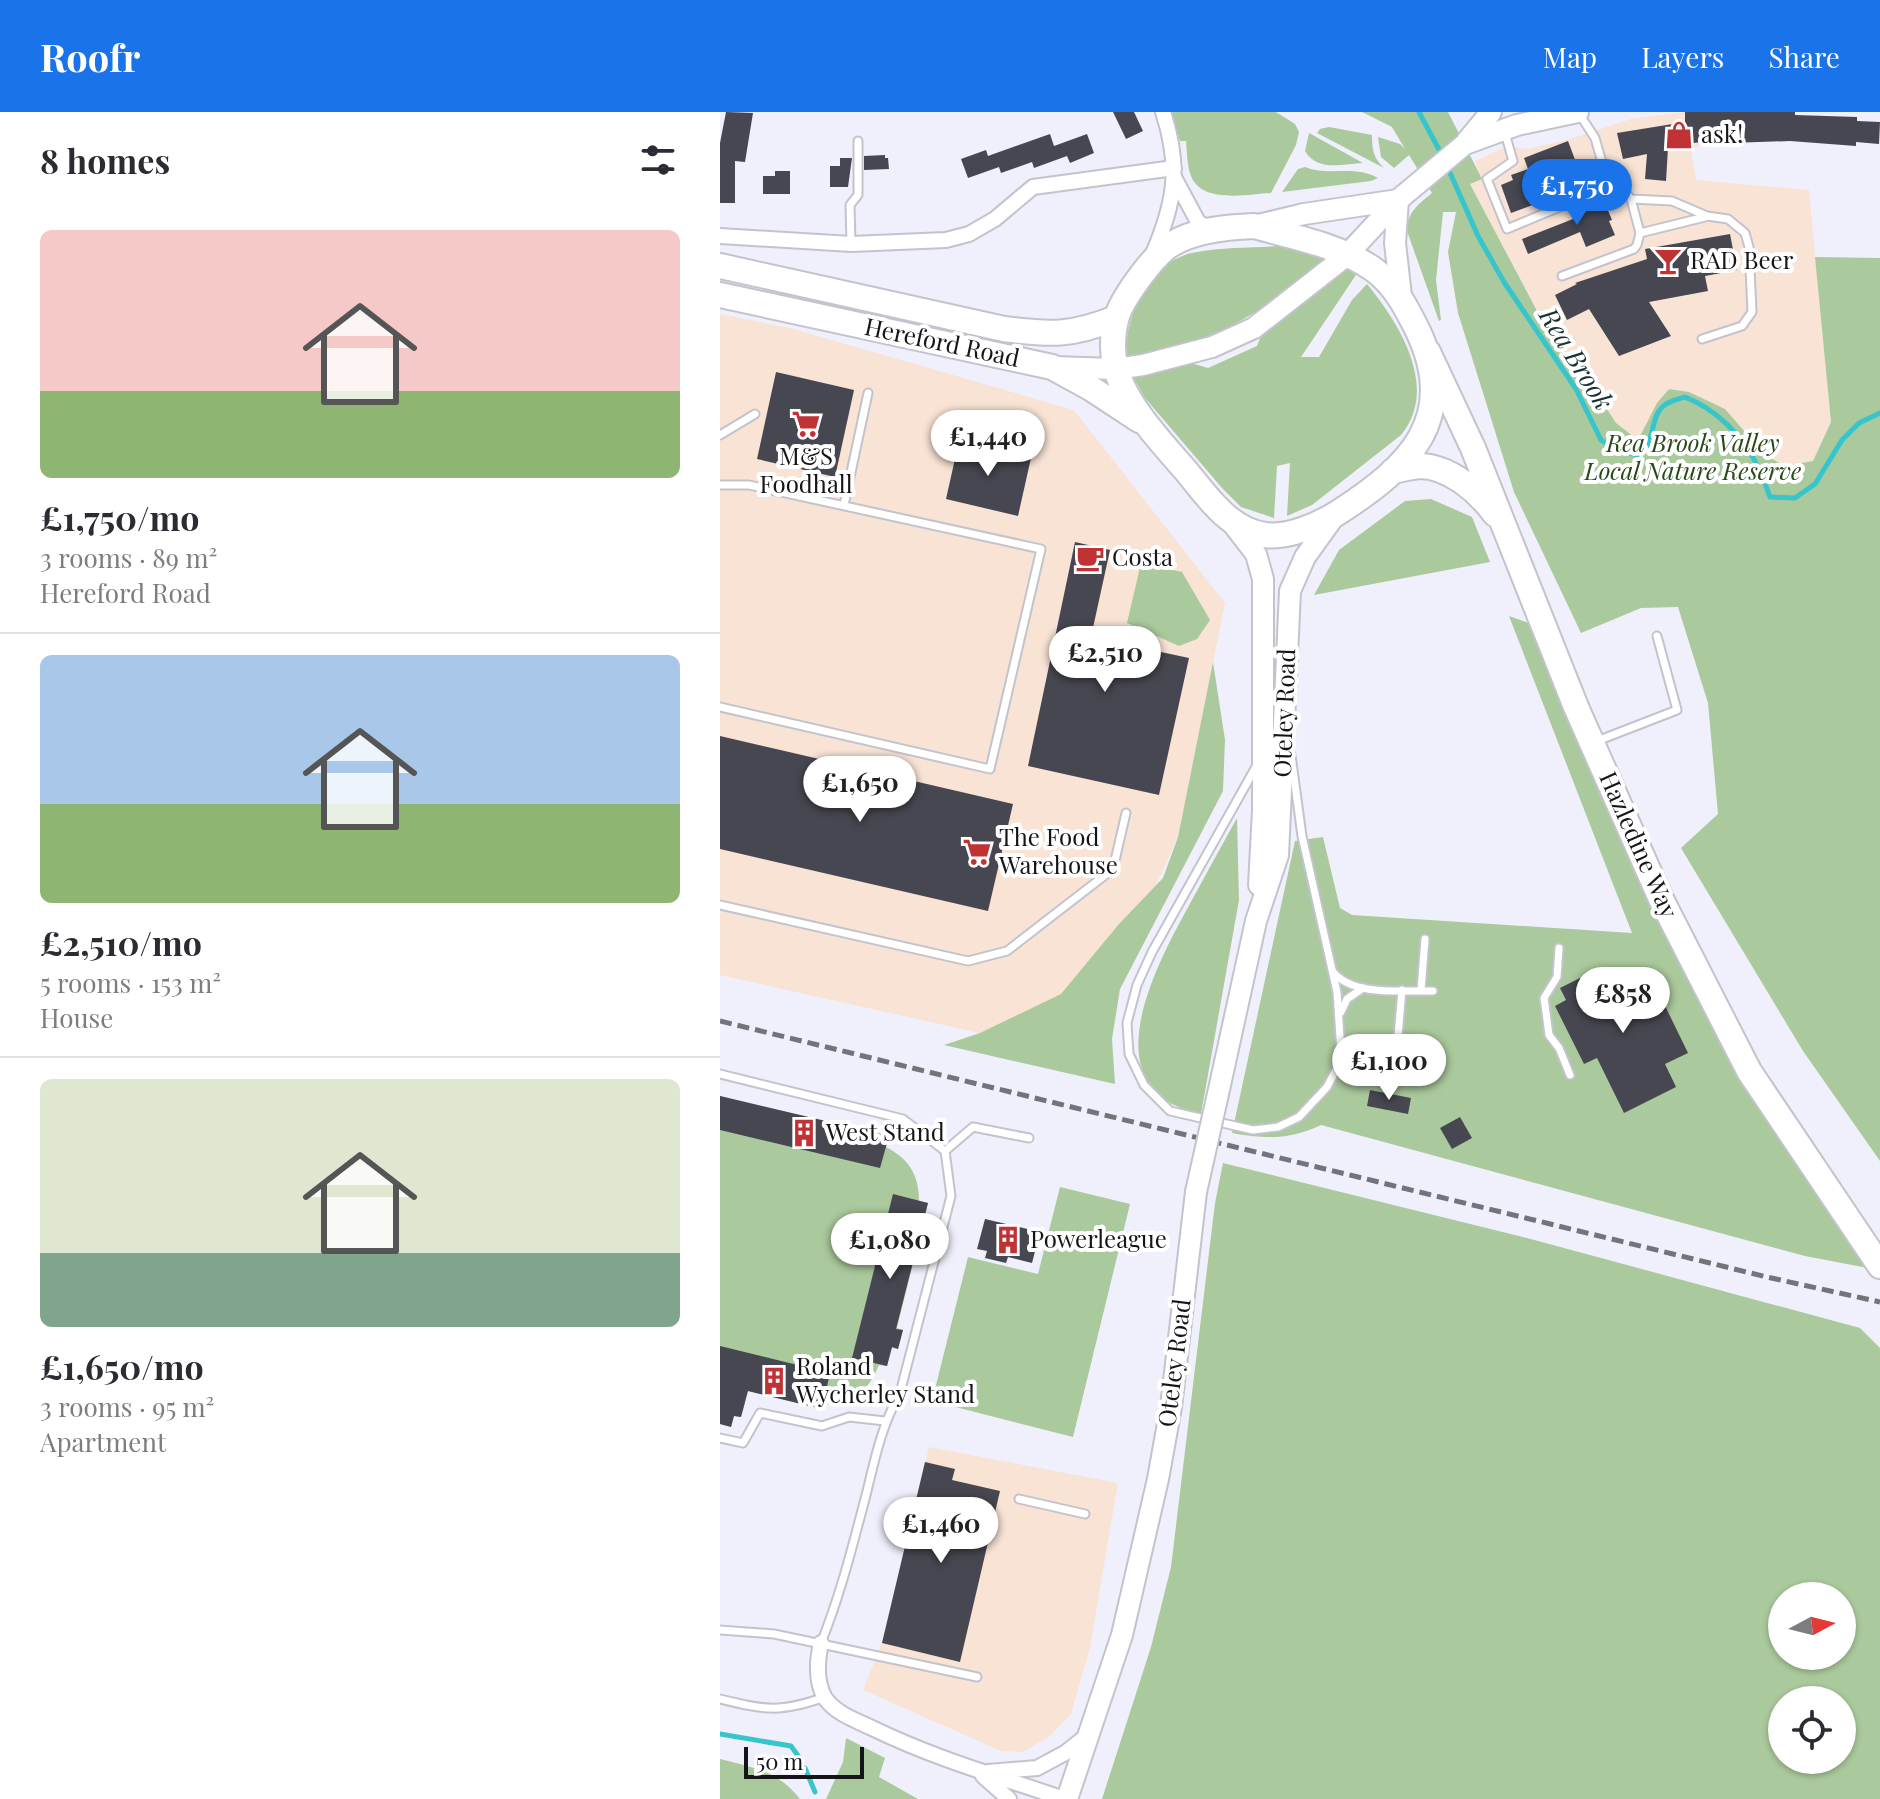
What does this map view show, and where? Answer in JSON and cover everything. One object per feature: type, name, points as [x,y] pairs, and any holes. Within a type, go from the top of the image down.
[{"type":"main road","points":[[1052,367],[1116,369],[1143,365],[1212,347],[1254,328],[1346,256],[1398,200],[1465,144],[1491,112]]},
{"type":"main road","points":[[1465,144],[1540,119],[1578,113]]},
{"type":"main road","points":[[1398,200],[1304,214],[1254,226],[1212,230],[1173,243],[1150,262],[1116,318],[1113,347],[1116,369],[1126,393],[1149,427],[1232,523],[1250,531],[1281,535],[1336,514],[1393,471],[1411,453],[1423,435],[1432,407],[1434,383],[1428,352]]},
{"type":"main road","points":[[1398,200],[1395,243],[1401,296]]},
{"type":"main road","points":[[1254,226],[1329,247],[1374,270],[1401,296]]},
{"type":"main road","name":"Hereford Road","points":[[720,266],[1004,329],[1068,334],[1116,318]]},
{"type":"main road","name":"Hereford Road","points":[[720,295],[1052,367],[1149,427]]},
{"type":"main road","name":"Hazledine Way","points":[[1401,296],[1473,448],[1592,743],[1661,899],[1749,1071],[1880,1266]]},
{"type":"main road","name":"Hazledine Way","points":[[1393,471],[1420,466],[1457,478],[1490,507],[1506,529]]},
{"type":"main road","name":"Oteley Road","points":[[1066,1799],[1122,1635],[1160,1468],[1171,1407],[1196,1192],[1256,921],[1278,855],[1290,591],[1305,557],[1336,514]]},
{"type":"main road","name":"Oteley Road","points":[[1232,523],[1256,554],[1263,579],[1262,854],[1256,921]]},
{"type":"street","points":[[1150,262],[1164,229],[1175,174],[1171,140],[1163,112]]},
{"type":"street","points":[[1175,174],[1198,222],[1212,230]]},
{"type":"street","points":[[720,236],[782,248],[946,240],[969,234],[995,219],[1033,187],[1175,174]]},
{"type":"street","points":[[821,1643],[817,1672],[825,1697],[837,1711],[912,1747],[980,1773],[1066,1799]]},
{"type":"street","points":[[980,1773],[1037,1768],[1065,1753],[1089,1734]]},
{"type":"street","points":[[980,1773],[1008,1799]]},
{"type":"lane","points":[[1562,276],[1634,249],[1640,233],[1631,199],[1603,166],[1595,138],[1578,113]]},
{"type":"lane","points":[[1504,129],[1513,161],[1487,179],[1507,229],[1617,183]]},
{"type":"lane","points":[[851,244],[850,205],[858,195],[858,141]]},
{"type":"lane","points":[[1631,199],[1672,201],[1707,216],[1728,219],[1745,233],[1749,247],[1752,312],[1742,326],[1702,339]]},
{"type":"lane","points":[[1640,233],[1707,216]]},
{"type":"lane","points":[[844,505],[868,393]]},
{"type":"lane","points":[[720,435],[755,414]]},
{"type":"lane","points":[[720,485],[749,485],[1041,549],[990,769],[720,707]]},
{"type":"lane","points":[[1592,743],[1677,710],[1657,636]]},
{"type":"lane","points":[[1262,757],[1152,952],[1137,985],[1127,1023],[1129,1054],[1144,1085],[1170,1111],[1253,1130],[1278,1127],[1299,1117],[1315,1102],[1336,1070],[1341,1052],[1340,1017],[1302,836],[1284,705]]},
{"type":"lane","points":[[720,905],[968,961],[1007,951],[1113,869],[1126,813]]},
{"type":"lane","points":[[1421,990],[1425,939]]},
{"type":"lane","points":[[1559,948],[1557,977],[1544,998],[1549,1035],[1559,1048],[1570,1075]]},
{"type":"lane","points":[[1332,971],[1342,983],[1363,988],[1433,991]]},
{"type":"lane","points":[[1340,1017],[1347,999],[1363,988]]},
{"type":"lane","points":[[1388,1082],[1398,1036],[1402,990]]},
{"type":"lane","points":[[720,1074],[903,1119],[945,1151],[951,1196],[900,1393],[885,1421],[836,1608],[821,1643]]},
{"type":"lane","points":[[945,1151],[973,1127],[1029,1138]]},
{"type":"lane","points":[[720,1438],[743,1443],[760,1413],[822,1426],[849,1417],[885,1421]]},
{"type":"lane","points":[[1019,1499],[1085,1514]]},
{"type":"lane","points":[[720,1630],[774,1634],[977,1677]]},
{"type":"lane","points":[[720,1699],[767,1710],[797,1707],[825,1697]]},
{"type":"shaded area","points":[[1705,112],[1707,142],[1691,149],[1696,180],[1809,190],[1831,422],[1813,461],[1785,466],[1765,455],[1725,409],[1689,392],[1669,389],[1657,403],[1638,441],[1616,423],[1588,380],[1545,326],[1470,183],[1481,179],[1475,161],[1508,146],[1526,149],[1567,140],[1631,119]]},
{"type":"shaded area","points":[[720,314],[790,328],[1074,410],[1225,603],[1178,837],[1078,1055],[720,975]]},
{"type":"shaded area","points":[[929,1447],[1118,1483],[1090,1648],[1071,1714],[1050,1736],[1023,1752],[1001,1751],[863,1690],[882,1643]]},
{"type":"green space","points":[[1171,112],[1276,112],[1295,124],[1299,132],[1296,145],[1271,193],[1237,196],[1213,194],[1195,183],[1189,169],[1186,141],[1180,141]]},
{"type":"green space","name":"Rea Brook Valley Local Nature Reserve","points":[[1362,112],[1448,112],[1482,179],[1470,184],[1545,326],[1588,380],[1616,423],[1638,440],[1657,403],[1669,389],[1689,392],[1725,409],[1765,455],[1785,466],[1813,461],[1831,422],[1815,257],[1880,258],[1880,1161],[1803,1051],[1681,848],[1718,814],[1708,703],[1678,607],[1641,608],[1581,633],[1514,492],[1458,313],[1448,252],[1456,212],[1443,212],[1436,280],[1439,321],[1407,231],[1411,214],[1432,193],[1409,155],[1394,168],[1381,157],[1378,137],[1400,144],[1405,149],[1392,127]]},
{"type":"green space","points":[[1329,127],[1372,135],[1374,153],[1384,168],[1317,133]]},
{"type":"green space","points":[[1309,133],[1363,163],[1331,165],[1316,162],[1305,151]]},
{"type":"green space","points":[[1298,169],[1360,172],[1378,178],[1282,192]]},
{"type":"green space","points":[[1278,246],[1299,248],[1329,257],[1277,297],[1222,331],[1181,347],[1126,356],[1130,323],[1136,306],[1154,277],[1166,265],[1197,252]]},
{"type":"green space","points":[[1340,264],[1356,275],[1301,357],[1319,357],[1352,300],[1367,284],[1391,317],[1411,356],[1417,397],[1412,417],[1401,435],[1312,505],[1287,516],[1290,463],[1277,466],[1274,518],[1241,507],[1222,488],[1145,398],[1132,375],[1191,363],[1208,368],[1257,346],[1264,328]]},
{"type":"green space","points":[[1431,499],[1472,517],[1490,562],[1314,595],[1339,550],[1405,501]]},
{"type":"green space","points":[[1141,563],[1182,572],[1210,620],[1197,639],[1179,646],[1127,623]]},
{"type":"green space","points":[[1509,616],[1529,623],[1635,870],[1868,1268],[1805,1256],[1321,1125],[1277,1137],[1232,1133],[1295,841],[1323,837],[1340,908],[1352,915],[1632,933]]},
{"type":"green space","points":[[1213,662],[1225,740],[1223,791],[1120,989],[1112,1039],[1115,1084],[944,1045],[980,1033],[1061,994],[1119,924],[1163,878],[1178,837]]},
{"type":"green space","points":[[1237,818],[1239,900],[1201,1114],[1166,1100],[1146,1079],[1139,1052],[1141,1021],[1163,956]]},
{"type":"green space","points":[[720,1096],[889,1136],[886,1147],[907,1163],[915,1176],[919,1201],[928,1203],[897,1328],[903,1330],[898,1349],[892,1348],[887,1366],[879,1365],[870,1383],[858,1395],[823,1404],[822,1409],[740,1389],[737,1401],[745,1403],[741,1417],[734,1416],[731,1427],[720,1424]]},
{"type":"green space","points":[[1223,1163],[1527,1238],[1860,1328],[1880,1348],[1880,1799],[1102,1799],[1151,1647],[1171,1567],[1215,1203]]},
{"type":"green space","points":[[1060,1187],[1130,1204],[1073,1437],[932,1401],[968,1257],[1038,1274]]},
{"type":"green space","points":[[846,1738],[885,1758],[879,1777],[918,1799],[826,1799],[843,1762]]},
{"type":"green space","points":[[720,1759],[774,1776],[800,1799],[720,1799]]},
{"type":"building","points":[[726,112],[753,113],[745,162],[735,161],[735,203],[720,203],[720,143]]},
{"type":"building","points":[[1113,112],[1134,112],[1143,131],[1126,139]]},
{"type":"building","points":[[1685,112],[1795,112],[1795,115],[1857,117],[1857,121],[1880,122],[1879,144],[1856,142],[1856,146],[1790,141],[1729,143],[1729,138],[1687,144],[1668,148],[1666,181],[1645,179],[1647,154],[1623,159],[1617,133],[1685,122]]},
{"type":"building","points":[[1050,134],[1054,146],[1087,134],[1094,153],[1070,163],[1067,156],[1034,168],[1032,162],[1001,173],[999,167],[968,178],[961,159],[986,150],[988,156]]},
{"type":"building","points":[[1568,141],[1586,189],[1511,213],[1501,185],[1513,180],[1511,175],[1528,169],[1524,158]]},
{"type":"building","points":[[885,155],[889,169],[864,170],[864,156]]},
{"type":"building","points":[[840,158],[852,158],[848,187],[830,187],[830,166],[840,166]]},
{"type":"building","points":[[775,171],[790,171],[790,194],[763,194],[763,176],[775,176]]},
{"type":"building","points":[[1602,196],[1615,235],[1586,247],[1580,232],[1528,254],[1522,239],[1573,219],[1569,210]]},
{"type":"building","points":[[1730,234],[1737,270],[1705,276],[1708,291],[1649,302],[1671,336],[1619,356],[1589,309],[1567,320],[1555,295],[1575,283],[1647,259],[1645,249]]},
{"type":"building","name":"M&S Foodhall","points":[[776,372],[854,390],[835,477],[757,459]]},
{"type":"building","points":[[959,441],[1031,458],[1018,516],[946,499]]},
{"type":"building","points":[[1075,542],[1110,550],[1091,637],[1189,658],[1159,795],[1028,766]]},
{"type":"building","points":[[720,736],[1013,804],[988,911],[720,849]]},
{"type":"building","points":[[1617,969],[1627,991],[1652,979],[1688,1053],[1665,1064],[1676,1087],[1624,1113],[1597,1058],[1584,1064],[1555,1006],[1566,1000],[1560,988],[1580,978],[1583,986]]},
{"type":"building","points":[[1370,1090],[1411,1098],[1408,1114],[1367,1106]]},
{"type":"building","name":"West Stand","points":[[720,1096],[889,1136],[880,1168],[720,1130]]},
{"type":"building","points":[[1460,1117],[1472,1138],[1452,1149],[1440,1128]]},
{"type":"building","points":[[893,1194],[928,1203],[896,1329],[903,1330],[898,1349],[892,1347],[887,1366],[852,1358]]},
{"type":"building","name":"Powerleague","points":[[985,1219],[1040,1232],[1032,1263],[1008,1257],[1006,1263],[985,1258],[987,1251],[977,1249]]},
{"type":"building","name":"Roland Wycherley Stand","points":[[720,1346],[830,1373],[822,1409],[748,1391],[741,1417],[734,1416],[731,1427],[720,1424]]},
{"type":"building","points":[[925,1462],[955,1469],[952,1480],[1000,1491],[960,1662],[882,1643]]},
{"type":"waterway","name":"Rea Brook","points":[[1419,112],[1443,157]]},
{"type":"waterway","name":"Rea Brook","points":[[1447,166],[1478,236],[1504,282],[1576,389],[1601,440],[1616,450],[1638,455],[1648,442],[1660,409],[1685,397],[1718,416],[1736,434],[1758,467],[1770,497],[1795,498],[1815,484],[1842,440],[1859,423],[1880,413]]},
{"type":"waterway","points":[[720,1734],[791,1746],[799,1757]]},
{"type":"waterway","points":[[805,1768],[815,1792]]},
{"type":"railway","points":[[720,1021],[1880,1302]]},
{"type":"place","name":"ask!","points":[[1679,135]]},
{"type":"place","name":"RAD Beer","points":[[1668,261]]},
{"type":"place","name":"M&S Foodhall","points":[[806,424]]},
{"type":"place","name":"Costa","points":[[1090,558]]},
{"type":"place","name":"The Food Warehouse","points":[[977,852]]},
{"type":"place","name":"West Stand","points":[[804,1133]]},
{"type":"place","name":"Powerleague","points":[[1008,1240]]},
{"type":"place","name":"Roland Wycherley Stand","points":[[774,1381]]}]
